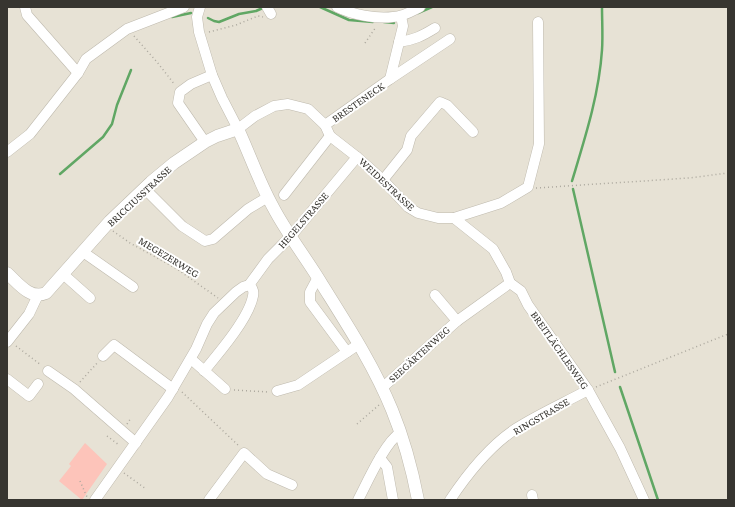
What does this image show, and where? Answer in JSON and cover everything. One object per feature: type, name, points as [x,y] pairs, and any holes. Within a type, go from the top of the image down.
[{"type":"main road","name":"BRICCIUSSTRASSE","points":[[38,295],[46,293],[106,226],[144,188],[174,163],[205,142],[238,129]]},
{"type":"main road","points":[[238,129],[268,197],[359,344],[384,393],[400,433],[409,461],[418,500]]},
{"type":"main road","points":[[7,274],[28,292],[38,295]]},
{"type":"street","points":[[7,152],[30,134],[78,73],[86,59],[127,29],[184,7]]},
{"type":"street","points":[[200,7],[197,17],[199,32],[212,75],[238,129]]},
{"type":"street","points":[[337,7],[361,15],[394,17],[401,16],[414,8]]},
{"type":"street","points":[[26,11],[78,73]]},
{"type":"street","name":"BRESTENECK","points":[[390,79],[403,26],[401,16]]},
{"type":"street","points":[[528,187],[539,144],[538,22]]},
{"type":"street","points":[[399,42],[420,38],[435,28]]},
{"type":"street","name":"BRESTENECK","points":[[325,125],[450,39]]},
{"type":"street","points":[[205,142],[178,103],[180,92],[191,84],[212,75]]},
{"type":"street","points":[[383,180],[407,150],[411,136],[440,102],[447,105],[473,132]]},
{"type":"street","name":"BRICCIUSSTRASSE","points":[[238,129],[262,112],[281,104],[294,105],[308,109],[325,125]]},
{"type":"street","name":"WEIDESTRASSE","points":[[325,125],[330,136],[357,156],[413,211],[424,215],[438,218],[454,218],[502,202],[528,187]]},
{"type":"street","points":[[284,195],[330,136]]},
{"type":"street","name":"HEGELSTRASSE","points":[[95,500],[174,387],[191,359],[211,318],[218,308],[243,287],[249,284],[268,259],[291,236],[357,156]]},
{"type":"street","points":[[144,188],[182,226],[205,241],[213,239],[248,209],[268,197]]},
{"type":"street","name":"BREITLÄCHLESWEG","points":[[454,218],[493,249],[506,272],[510,283],[521,291],[528,305],[588,390],[620,448],[644,500]]},
{"type":"street","points":[[83,252],[133,287]]},
{"type":"street","points":[[63,274],[90,298]]},
{"type":"street","points":[[318,277],[310,292],[310,302],[347,352]]},
{"type":"street","name":"SEEGÄRTENWEG","points":[[384,393],[457,321],[510,283]]},
{"type":"street","points":[[204,371],[225,346],[244,316],[254,295],[253,289],[249,284]]},
{"type":"street","points":[[7,341],[29,314],[38,295]]},
{"type":"street","name":"SEEGÄRTENWEG","points":[[435,295],[457,321]]},
{"type":"street","points":[[103,356],[114,344],[174,387]]},
{"type":"street","points":[[277,391],[298,385],[359,344]]},
{"type":"street","points":[[191,359],[224,389]]},
{"type":"street","points":[[46,369],[74,389],[136,443]]},
{"type":"street","points":[[7,378],[29,396],[38,384]]},
{"type":"street","name":"RINGSTRASSE","points":[[450,500],[463,480],[487,452],[517,428],[588,390]]},
{"type":"street","points":[[358,500],[390,442],[400,433]]},
{"type":"street","points":[[214,498],[244,453],[267,474],[292,485]]},
{"type":"street","points":[[380,458],[387,467],[393,500]]},
{"type":"path","points":[[199,32],[207,32],[236,25],[258,16],[267,17],[269,11]]},
{"type":"path","points":[[365,44],[377,25]]},
{"type":"path","points":[[127,29],[157,62],[180,92]]},
{"type":"path","points":[[528,187],[539,188],[689,178],[728,173]]},
{"type":"path","name":"MEGEZERWEG","points":[[106,226],[130,243],[176,269],[224,302]]},
{"type":"path","points":[[588,390],[728,334]]},
{"type":"path","points":[[7,341],[46,369]]},
{"type":"path","points":[[74,389],[103,356]]},
{"type":"path","points":[[174,387],[241,448],[244,453]]},
{"type":"path","points":[[224,389],[277,391]]},
{"type":"path","points":[[357,424],[384,393]]},
{"type":"path","points":[[127,424],[131,418]]},
{"type":"path","points":[[107,436],[119,445]]},
{"type":"path","points":[[118,469],[146,489]]},
{"type":"path","points":[[80,481],[90,500]]},
{"type":"shaded area","points":[[85,443],[107,464],[82,500],[59,481],[71,466],[69,464]]},
{"type":"waterway","points":[[208,18],[219,22],[239,14],[256,11],[265,7]]},
{"type":"waterway","points":[[320,7],[349,20],[373,22]]},
{"type":"waterway","points":[[418,13],[432,7]]},
{"type":"waterway","points":[[572,181],[591,116],[598,83],[602,45],[602,7]]},
{"type":"waterway","points":[[172,17],[191,13]]},
{"type":"waterway","points":[[384,22],[394,23]]},
{"type":"waterway","points":[[60,174],[103,137],[112,124],[117,105],[131,70]]},
{"type":"waterway","points":[[573,189],[615,372]]},
{"type":"waterway","points":[[620,387],[658,500]]}]
